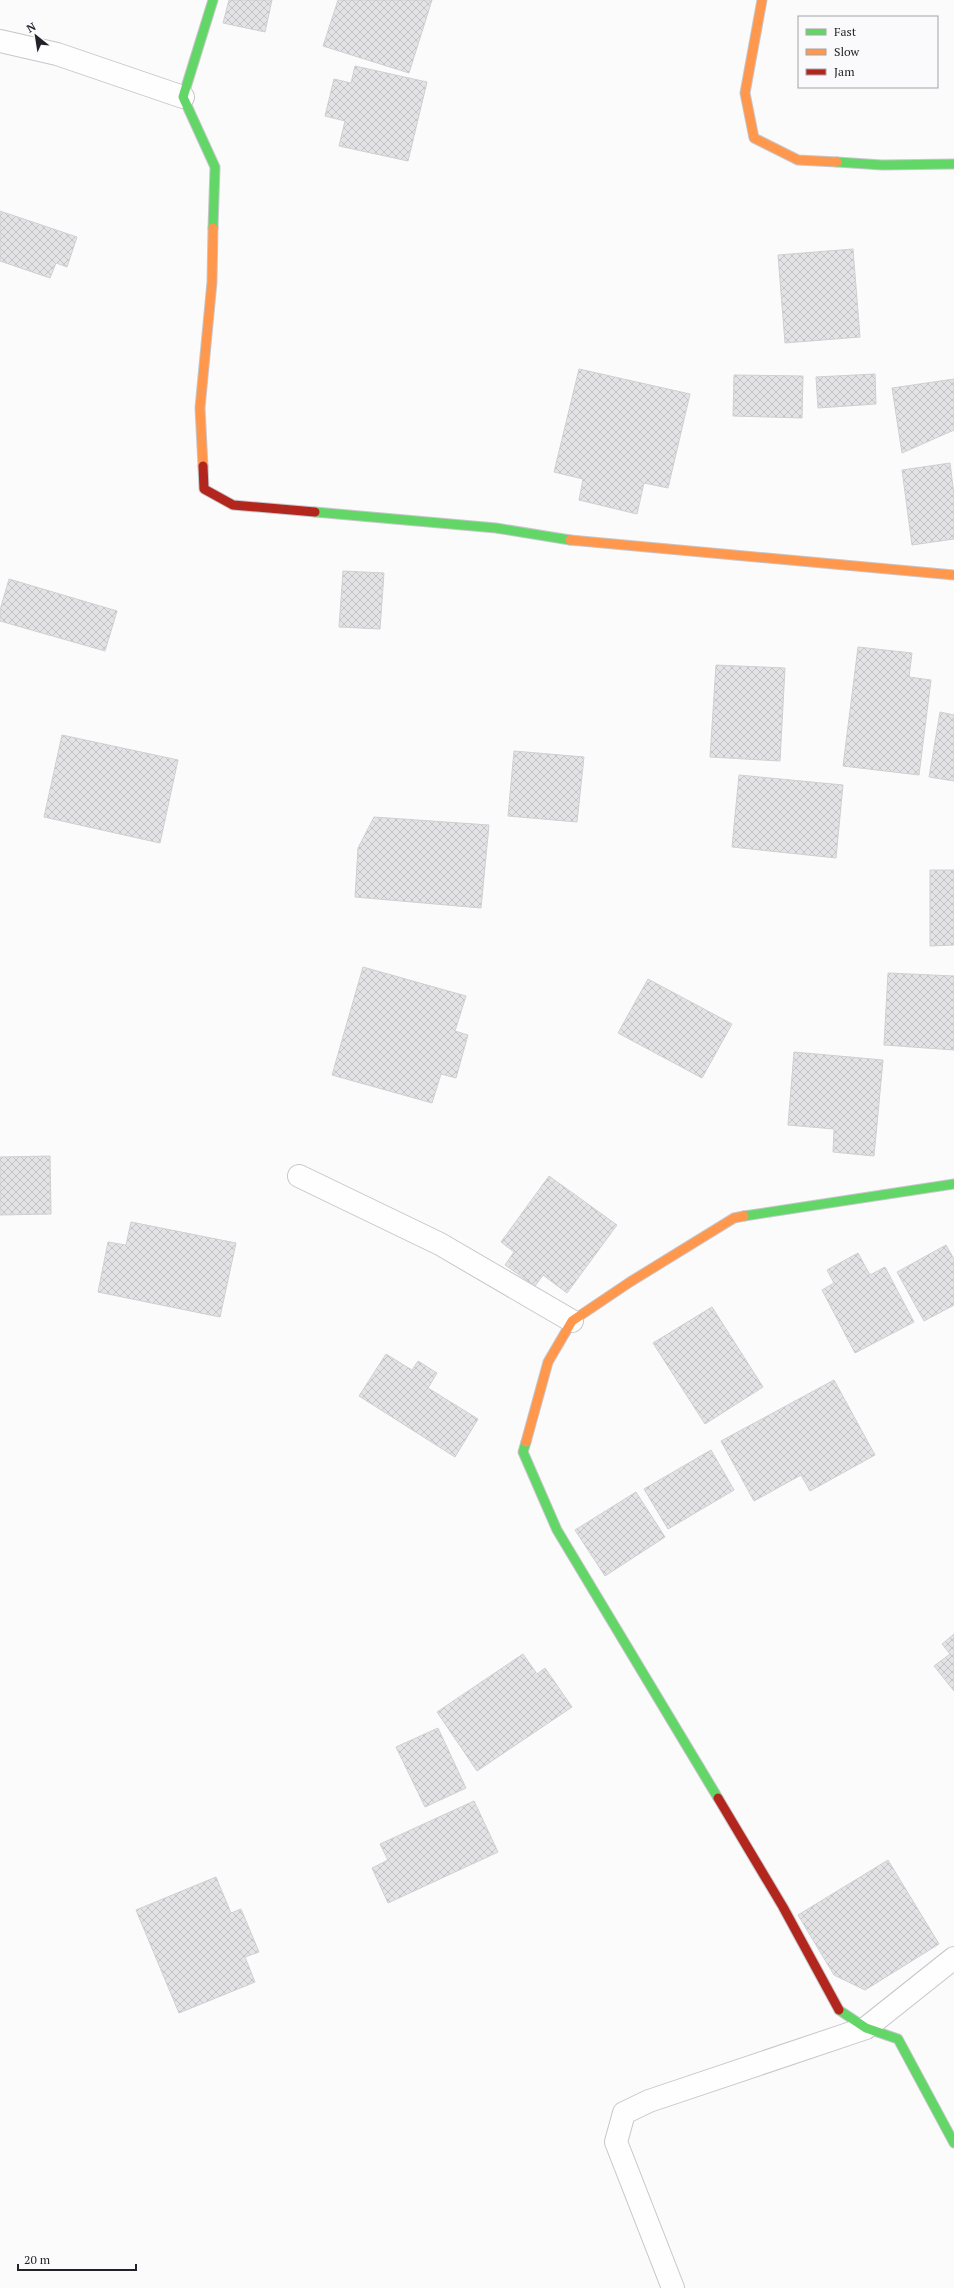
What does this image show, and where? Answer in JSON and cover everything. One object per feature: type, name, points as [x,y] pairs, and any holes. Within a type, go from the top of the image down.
[{"type":"street","points":[[213,0],[183,96],[215,167],[212,282],[200,408],[204,489],[233,505],[496,528],[561,539],[954,575]]},
{"type":"street","points":[[762,0],[745,93],[754,138],[798,160],[882,165],[954,164]]},
{"type":"street","points":[[0,41],[57,54],[183,96]]},
{"type":"street","points":[[299,1176],[440,1244],[572,1322]]},
{"type":"street","points":[[954,1184],[734,1218],[630,1282],[572,1322],[548,1362],[523,1452],[557,1530],[783,1907],[837,2009],[866,2028],[898,2039],[954,2143]]},
{"type":"street","points":[[673,2288],[616,2142],[624,2113],[649,2101],[866,2028],[954,1958]]},
{"type":"building","points":[[229,0],[272,0],[265,32],[223,23]]},
{"type":"building","points":[[338,0],[432,0],[409,73],[323,46]]},
{"type":"building","points":[[355,66],[427,82],[408,161],[339,146],[345,121],[325,116],[334,79],[351,83]]},
{"type":"building","points":[[0,211],[77,237],[67,267],[56,263],[50,278],[0,261]]},
{"type":"building","points":[[853,249],[860,337],[785,343],[778,255]]},
{"type":"building","points":[[579,369],[690,394],[668,488],[644,483],[637,514],[579,500],[583,479],[554,472]]},
{"type":"building","points":[[875,374],[876,404],[818,408],[816,377]]},
{"type":"building","points":[[734,375],[803,376],[802,418],[733,416]]},
{"type":"building","points":[[954,379],[954,430],[902,453],[892,388]]},
{"type":"building","points":[[950,463],[954,495],[954,539],[912,545],[902,470]]},
{"type":"building","points":[[343,571],[384,573],[380,629],[339,627]]},
{"type":"building","points":[[9,579],[117,611],[105,651],[0,621],[0,610]]},
{"type":"building","points":[[858,647],[912,653],[909,677],[931,680],[919,775],[843,766]]},
{"type":"building","points":[[716,665],[785,668],[780,761],[710,757]]},
{"type":"building","points":[[940,712],[954,715],[954,781],[929,777]]},
{"type":"building","points":[[62,735],[178,760],[160,843],[44,817]]},
{"type":"building","points":[[514,751],[584,757],[577,822],[508,816]]},
{"type":"building","points":[[739,775],[843,785],[836,858],[732,847]]},
{"type":"building","points":[[374,817],[489,825],[481,908],[355,897],[358,848]]},
{"type":"building","points":[[930,870],[954,870],[954,945],[930,946]]},
{"type":"building","points":[[363,967],[466,996],[455,1031],[468,1035],[456,1078],[441,1074],[432,1103],[332,1075]]},
{"type":"building","points":[[888,973],[954,976],[954,1050],[884,1045]]},
{"type":"building","points":[[648,979],[732,1024],[702,1078],[618,1033]]},
{"type":"building","points":[[794,1052],[883,1060],[874,1156],[833,1152],[834,1129],[788,1125]]},
{"type":"building","points":[[50,1156],[51,1214],[0,1215],[0,1157]]},
{"type":"building","points":[[549,1176],[617,1225],[567,1293],[543,1275],[535,1286],[505,1265],[514,1252],[501,1242]]},
{"type":"building","points":[[131,1222],[236,1243],[220,1317],[98,1292],[108,1242],[126,1245]]},
{"type":"building","points":[[946,1245],[954,1259],[954,1305],[924,1321],[897,1272]]},
{"type":"building","points":[[858,1253],[870,1275],[885,1267],[914,1322],[855,1353],[822,1290],[834,1283],[827,1270]]},
{"type":"building","points":[[712,1307],[763,1387],[705,1424],[653,1343]]},
{"type":"building","points":[[386,1354],[412,1370],[418,1361],[437,1373],[428,1388],[478,1419],[455,1457],[359,1396]]},
{"type":"building","points":[[834,1380],[875,1455],[810,1491],[801,1475],[754,1501],[721,1441]]},
{"type":"building","points":[[711,1450],[734,1490],[668,1529],[644,1489]]},
{"type":"building","points":[[636,1492],[665,1537],[605,1576],[575,1530]]},
{"type":"building","points":[[954,1634],[954,1691],[934,1666],[950,1654],[942,1644]]},
{"type":"building","points":[[523,1654],[537,1674],[545,1668],[572,1707],[477,1771],[437,1712]]},
{"type":"building","points":[[438,1728],[466,1788],[425,1807],[396,1747]]},
{"type":"building","points":[[474,1801],[498,1852],[388,1903],[372,1868],[388,1860],[380,1844]]},
{"type":"building","points":[[888,1860],[939,1944],[865,1990],[834,1975],[798,1915]]},
{"type":"building","points":[[216,1877],[231,1913],[241,1909],[259,1952],[245,1957],[255,1982],[179,2013],[136,1910]]},
{"type":"traffic: fast","points":[[213,0],[183,97],[215,167],[213,228]]},
{"type":"traffic: fast","points":[[837,162],[882,165],[954,164]]},
{"type":"traffic: fast","points":[[315,512],[496,528],[570,540]]},
{"type":"traffic: fast","points":[[744,1216],[954,1184]]},
{"type":"traffic: fast","points":[[526,1442],[523,1452],[557,1530],[718,1798]]},
{"type":"traffic: fast","points":[[839,2010],[866,2028],[898,2039],[954,2143]]},
{"type":"traffic: slow","points":[[762,0],[745,93],[754,138],[798,160],[837,162]]},
{"type":"traffic: slow","points":[[203,466],[200,408],[212,282],[213,228]]},
{"type":"traffic: slow","points":[[570,540],[954,575]]},
{"type":"traffic: slow","points":[[526,1442],[548,1362],[572,1321],[630,1282],[734,1218],[744,1216]]},
{"type":"traffic: jam","points":[[203,466],[204,489],[233,505],[315,512]]},
{"type":"traffic: jam","points":[[718,1798],[783,1907],[839,2010]]}]
